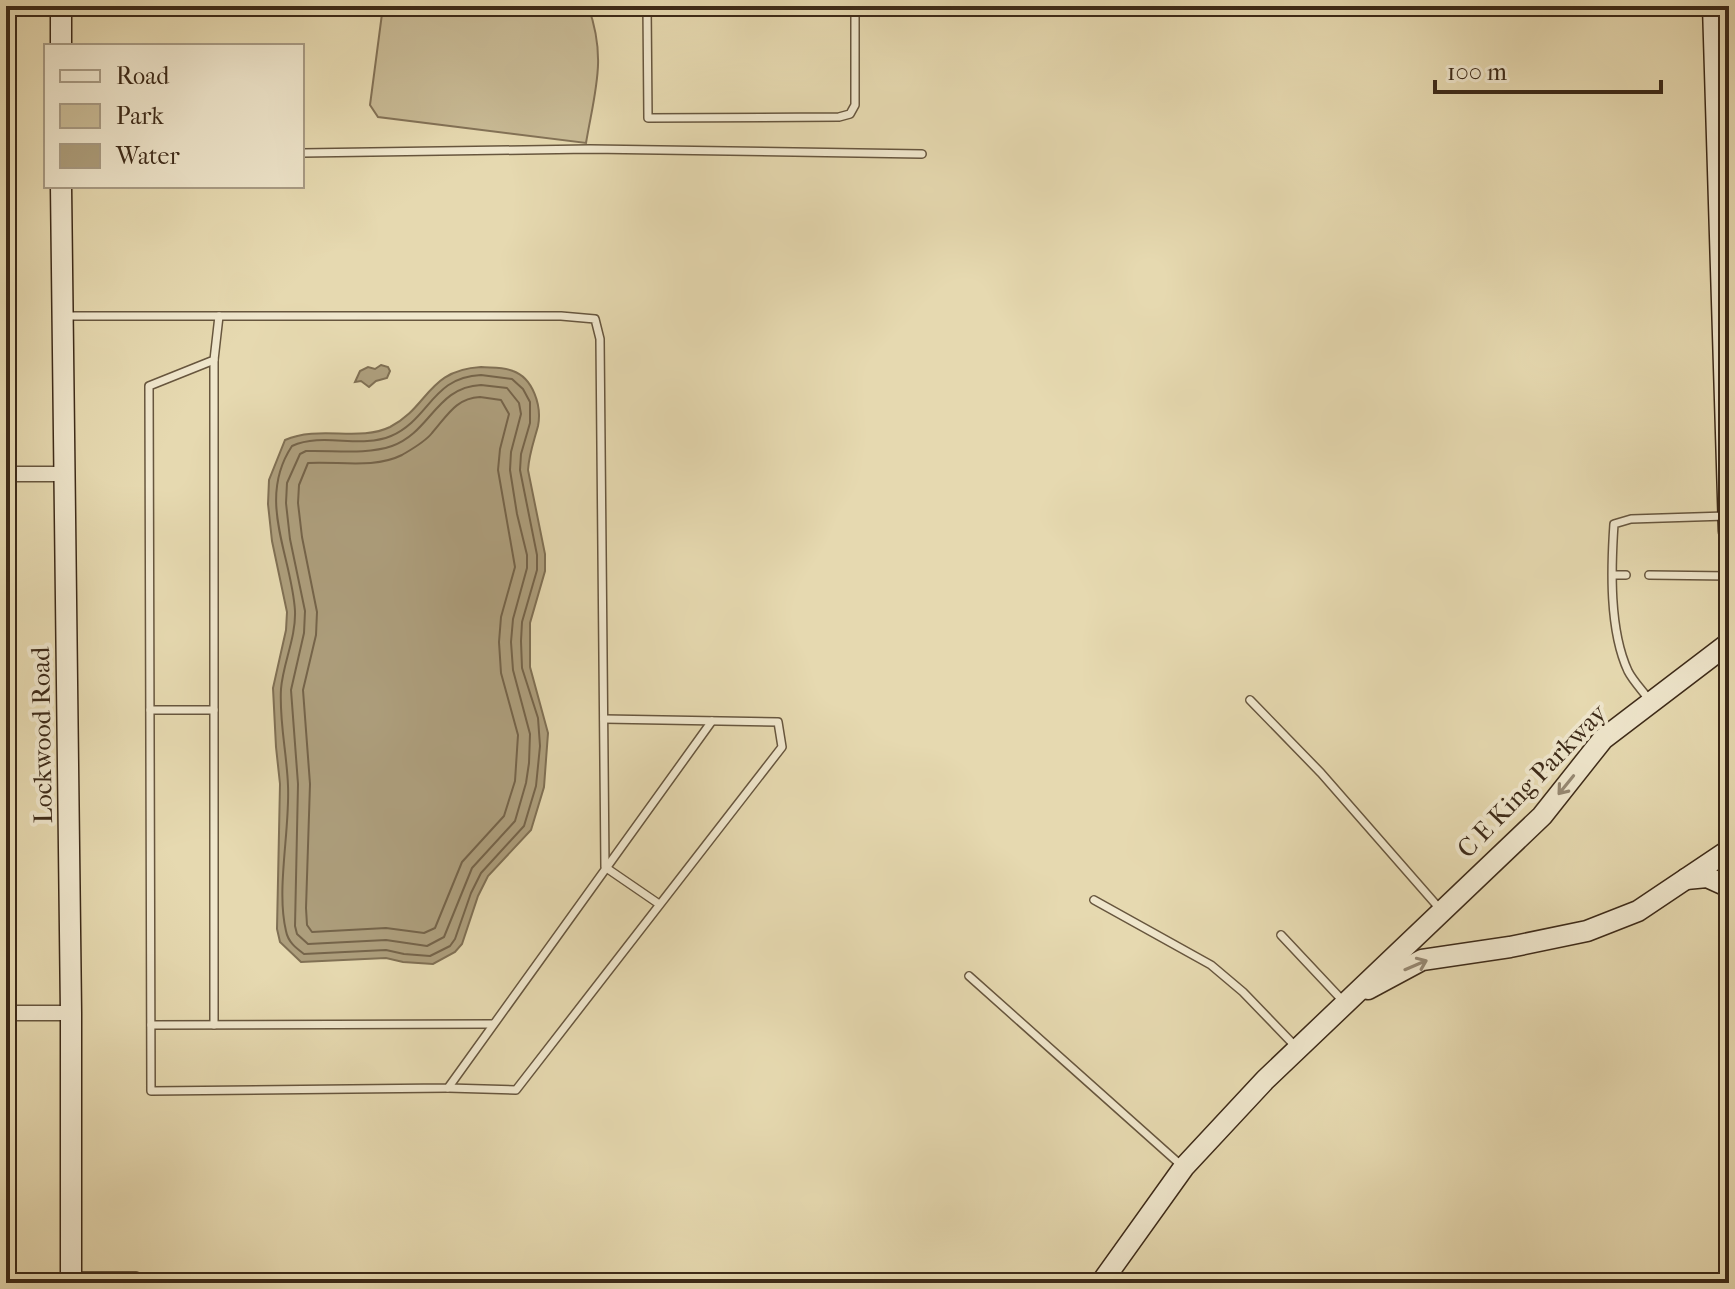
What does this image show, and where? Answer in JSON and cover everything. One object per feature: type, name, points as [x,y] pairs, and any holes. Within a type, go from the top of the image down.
[{"type":"main road","points":[[61,6],[61,44]]},
{"type":"main road","points":[[1713,6],[1729,531]]},
{"type":"main road","name":"Lockwood Road","points":[[61,188],[71,1013],[71,1280]]},
{"type":"main road","name":"C E King Parkway","points":[[1101,1283],[1184,1167],[1297,1048],[1542,816],[1603,739],[1729,643]]},
{"type":"main road","name":"C E King Parkway","points":[[1345,1001],[1422,960],[1510,947],[1587,931],[1638,911],[1729,850]]},
{"type":"main road","points":[[1686,879],[1707,877],[1729,887]]},
{"type":"street","points":[[6,474],[66,474]]},
{"type":"street","points":[[6,1013],[71,1013]]},
{"type":"lane","points":[[647,6],[648,118],[839,117],[850,114],[855,105],[855,6]]},
{"type":"lane","points":[[304,153],[637,149],[922,154]]},
{"type":"lane","points":[[63,316],[561,316],[595,319],[600,339],[605,867]]},
{"type":"lane","points":[[214,1025],[214,360],[219,316]]},
{"type":"lane","points":[[214,360],[149,386],[151,1091],[516,1090],[782,747],[778,722],[604,719]]},
{"type":"lane","points":[[1650,701],[1629,673],[1618,643],[1613,575],[1614,524],[1631,519],[1729,516]]},
{"type":"lane","points":[[1613,575],[1626,575]]},
{"type":"lane","points":[[1649,575],[1729,576]]},
{"type":"lane","points":[[1250,700],[1321,773],[1441,910]]},
{"type":"lane","points":[[150,710],[214,710]]},
{"type":"lane","points":[[448,1088],[712,721]]},
{"type":"lane","points":[[605,867],[659,904]]},
{"type":"lane","points":[[1094,900],[1211,965],[1243,992],[1297,1048]]},
{"type":"lane","points":[[1281,935],[1345,1001]]},
{"type":"lane","points":[[969,976],[1184,1167]]},
{"type":"lane","points":[[151,1025],[493,1024]]},
{"type":"lane","points":[[71,1280],[136,1276],[147,1283]]},
{"type":"green space","points":[[383,6],[588,6],[597,42],[598,74],[586,143],[378,117],[370,105]]},
{"type":"water","points":[[381,365],[390,371],[387,378],[369,387],[361,381],[355,382],[360,371]]},
{"type":"water","points":[[481,367],[506,369],[520,375],[531,386],[539,410],[528,470],[545,554],[545,571],[530,623],[530,667],[548,733],[544,787],[531,830],[488,876],[462,944],[455,952],[433,964],[386,958],[301,962],[280,942],[277,929],[280,784],[273,688],[287,612],[272,541],[269,480],[285,440],[311,434],[365,433],[390,427],[403,419],[449,375]]}]
